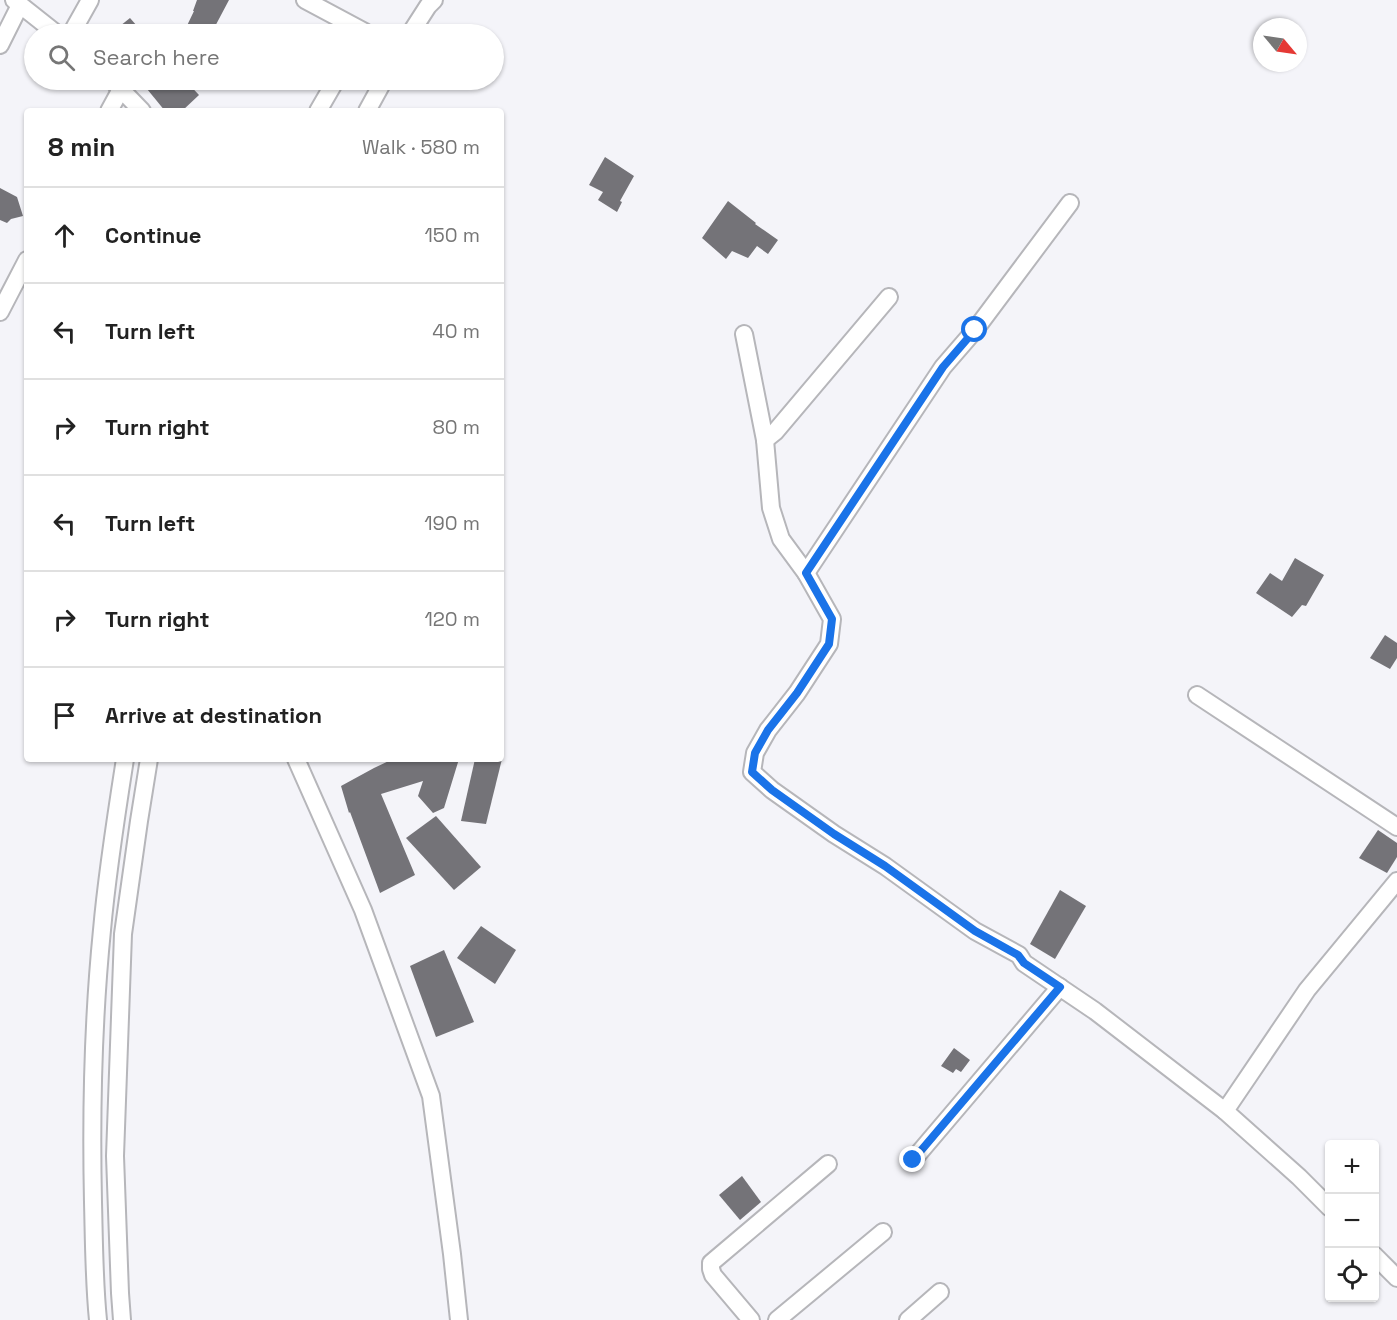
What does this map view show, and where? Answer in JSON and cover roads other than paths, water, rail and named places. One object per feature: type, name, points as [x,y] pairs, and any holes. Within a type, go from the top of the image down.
[{"type":"street","points":[[77,24],[90,0]]},
{"type":"street","points":[[305,0],[348,24]]},
{"type":"street","points":[[0,45],[17,2],[44,24]]},
{"type":"street","points":[[416,24],[430,2]]},
{"type":"street","points":[[110,108],[115,90]]},
{"type":"street","points":[[123,90],[139,108]]},
{"type":"street","points":[[320,108],[330,90]]},
{"type":"street","points":[[369,108],[379,90]]},
{"type":"street","points":[[806,573],[943,367],[975,330],[1070,203]]},
{"type":"street","points":[[0,312],[24,266]]},
{"type":"street","points":[[765,440],[775,432],[889,297]]},
{"type":"street","points":[[744,334],[765,440],[771,508],[781,538],[806,573],[832,619],[829,644],[797,693],[768,730],[755,753],[752,772],[772,790],[834,834],[885,866],[975,931],[1018,955],[1024,963],[1095,1011],[1225,1111],[1299,1177],[1325,1204]]},
{"type":"street","points":[[1197,695],[1397,827]]},
{"type":"street","points":[[98,1320],[95,1292],[92,1153],[95,1023],[102,929],[124,762]]},
{"type":"street","points":[[122,1320],[115,1156],[123,934],[149,762]]},
{"type":"street","points":[[297,762],[363,910],[431,1096],[459,1320]]},
{"type":"street","points":[[1225,1111],[1307,990],[1397,881]]},
{"type":"street","points":[[913,1160],[1060,987]]},
{"type":"street","points":[[751,1320],[713,1275],[711,1263],[828,1164]]},
{"type":"street","points":[[777,1320],[883,1232]]},
{"type":"street","points":[[1379,1260],[1397,1278]]},
{"type":"street","points":[[908,1320],[940,1292]]}]
